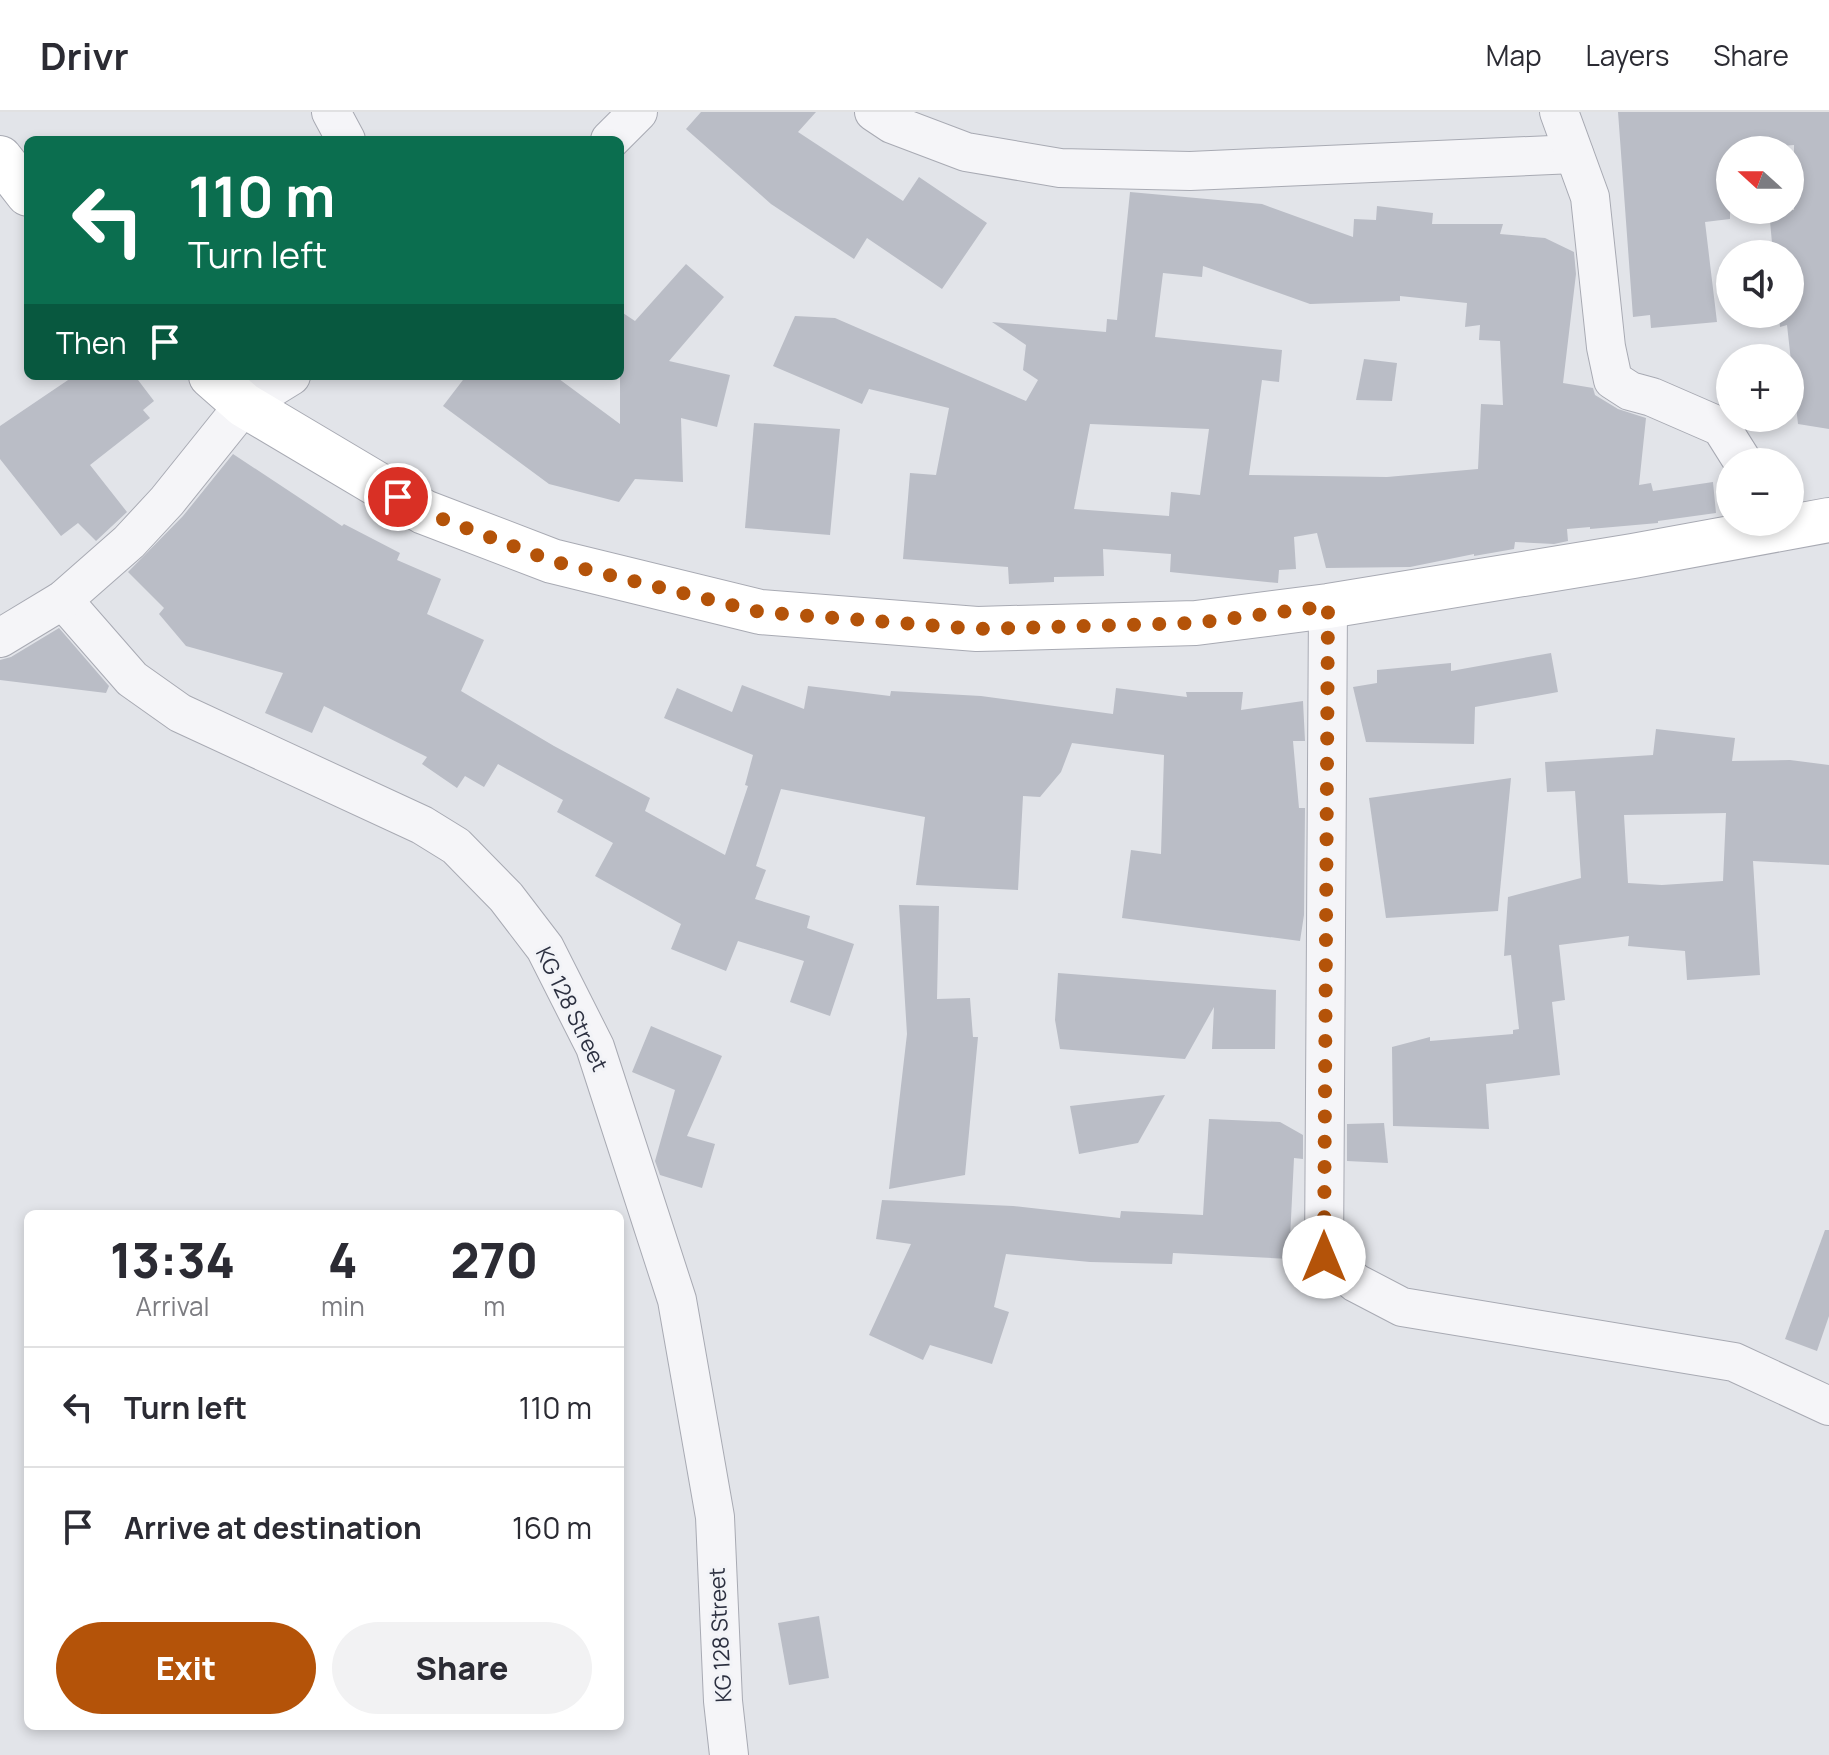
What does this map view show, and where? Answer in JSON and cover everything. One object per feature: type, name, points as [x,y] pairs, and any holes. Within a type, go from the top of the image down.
[{"type":"main road","points":[[0,158],[24,189]]},
{"type":"main road","points":[[216,380],[244,405],[424,512],[552,561],[760,612],[977,629],[1196,623],[1328,606],[1633,556],[1725,536]]},
{"type":"main road","points":[[1804,523],[1829,520]]},
{"type":"street","points":[[331,112],[344,136]]},
{"type":"street","points":[[614,136],[638,112]]},
{"type":"street","points":[[874,112],[892,124],[966,152],[1060,168],[1190,171],[1574,154]]},
{"type":"street","points":[[1559,112],[1590,197],[1606,347],[1613,380],[1630,391],[1652,397],[1721,427],[1734,448]]},
{"type":"street","points":[[0,638],[63,600],[129,542],[167,501],[244,405],[285,380]]},
{"type":"street","name":"KG 128 Street","points":[[63,600],[132,679],[154,697],[180,713],[422,825],[456,846],[506,897],[545,948],[595,1047],[677,1300],[715,1517],[723,1701],[729,1755]]},
{"type":"street","points":[[1328,606],[1324,1257],[1356,1283],[1402,1307],[1734,1362],[1829,1406]]},
{"type":"building","points":[[701,112],[816,112],[798,132],[903,201],[919,177],[987,223],[942,289],[867,238],[854,259],[771,204],[686,129]]},
{"type":"building","points":[[1618,112],[1829,112],[1829,429],[1804,425],[1804,344],[1789,344],[1787,328],[1804,328],[1804,240],[1772,240],[1770,224],[1804,224],[1804,136],[1716,136],[1716,221],[1705,222],[1716,322],[1651,328],[1650,315],[1633,317]]},
{"type":"building","points":[[1130,192],[1262,204],[1353,237],[1354,219],[1376,220],[1377,206],[1433,213],[1432,224],[1503,224],[1500,234],[1545,238],[1574,252],[1576,274],[1563,383],[1593,388],[1595,395],[1618,409],[1646,418],[1639,485],[1651,483],[1653,491],[1713,482],[1716,513],[1658,523],[1567,529],[1568,541],[1554,544],[1515,542],[1514,549],[1410,567],[1326,568],[1317,533],[1294,537],[1296,569],[1279,570],[1278,583],[1170,572],[1171,554],[1103,549],[1104,576],[1054,577],[1054,582],[1009,584],[1008,567],[903,559],[910,473],[936,475],[949,408],[869,389],[862,404],[773,366],[795,316],[835,318],[1026,401],[1038,380],[1023,370],[1026,345],[992,322],[1106,332],[1107,319],[1117,320]],"holes":[[[1203,266],[1310,304],[1400,301],[1400,296],[1467,303],[1465,327],[1480,325],[1479,340],[1500,341],[1503,405],[1481,404],[1478,469],[1387,477],[1249,475],[1262,380],[1279,382],[1282,350],[1155,337],[1163,273],[1202,277]],[[1090,424],[1209,429],[1200,495],[1171,492],[1169,516],[1074,509]]]},
{"type":"building","points":[[686,264],[724,297],[669,361],[730,375],[717,427],[681,418],[683,482],[635,479],[619,502],[549,484],[443,406],[463,380],[560,380],[620,424],[620,380],[624,380],[624,314],[635,321]]},
{"type":"building","points":[[1364,359],[1397,363],[1392,401],[1356,400]]},
{"type":"building","points":[[68,380],[138,380],[154,401],[143,410],[150,418],[90,465],[127,512],[96,541],[78,523],[61,536],[0,459],[0,426]]},
{"type":"building","points":[[754,423],[840,429],[830,535],[745,528]]},
{"type":"building","points":[[233,454],[342,526],[344,524],[400,553],[397,560],[441,579],[427,614],[484,640],[461,691],[650,798],[645,811],[725,855],[748,786],[745,785],[753,755],[664,718],[677,688],[732,712],[742,685],[804,709],[808,686],[890,696],[891,691],[981,696],[1113,714],[1116,688],[1187,697],[1186,692],[1243,692],[1241,710],[1303,701],[1305,741],[1293,741],[1299,808],[1305,808],[1304,915],[1300,941],[1122,918],[1131,850],[1161,854],[1164,755],[1072,743],[1061,772],[1040,797],[1023,796],[1018,890],[916,885],[925,817],[781,789],[756,866],[766,870],[755,899],[810,916],[807,928],[854,944],[830,1016],[790,1002],[804,961],[738,941],[726,971],[671,949],[681,924],[595,876],[613,843],[557,812],[563,800],[498,764],[484,787],[465,776],[457,788],[422,764],[427,757],[324,706],[312,733],[265,713],[283,673],[186,646],[159,614],[164,608],[128,572],[183,516]]},
{"type":"building","points":[[59,628],[109,686],[106,693],[0,680],[0,660],[11,657]]},
{"type":"building","points":[[1551,653],[1558,692],[1475,707],[1474,744],[1366,742],[1353,687],[1377,683],[1377,670],[1451,663],[1451,671]]},
{"type":"building","points":[[1656,729],[1735,738],[1732,761],[1790,760],[1829,765],[1829,865],[1753,861],[1760,975],[1687,980],[1685,951],[1628,946],[1629,936],[1559,945],[1565,1000],[1552,1002],[1560,1075],[1486,1084],[1489,1129],[1393,1126],[1392,1047],[1430,1037],[1430,1041],[1513,1034],[1513,1030],[1519,1029],[1511,955],[1504,956],[1508,897],[1581,878],[1575,791],[1547,792],[1545,762],[1653,755]],"holes":[[[1726,813],[1723,881],[1662,885],[1628,883],[1624,815]]]},
{"type":"building","points":[[1511,778],[1498,911],[1386,918],[1369,798]]},
{"type":"building","points":[[899,905],[939,906],[937,999],[970,998],[973,1037],[978,1037],[965,1175],[889,1189],[907,1034]]},
{"type":"building","points":[[1058,973],[1276,990],[1275,1049],[1212,1049],[1214,1007],[1185,1059],[1060,1049],[1055,1020]]},
{"type":"building","points":[[651,1026],[722,1056],[687,1136],[715,1144],[702,1188],[660,1175],[655,1161],[675,1090],[632,1072]]},
{"type":"building","points":[[1165,1095],[1138,1143],[1079,1154],[1070,1106]]},
{"type":"building","points":[[1209,1119],[1280,1122],[1303,1135],[1303,1159],[1294,1158],[1289,1259],[1173,1253],[1172,1264],[1090,1262],[1006,1254],[994,1307],[1009,1312],[992,1364],[930,1345],[923,1360],[869,1335],[911,1244],[876,1239],[882,1200],[1013,1206],[1120,1218],[1121,1211],[1203,1215]]},
{"type":"building","points":[[1384,1123],[1388,1163],[1347,1161],[1347,1124]]},
{"type":"building","points":[[1825,1230],[1829,1230],[1829,1316],[1817,1351],[1785,1339]]},
{"type":"building","points":[[819,1616],[829,1678],[789,1685],[778,1623]]},
{"type":"route","points":[[398,497],[424,512],[552,561],[760,612],[977,629],[1196,623],[1328,606],[1324,1257]]}]
